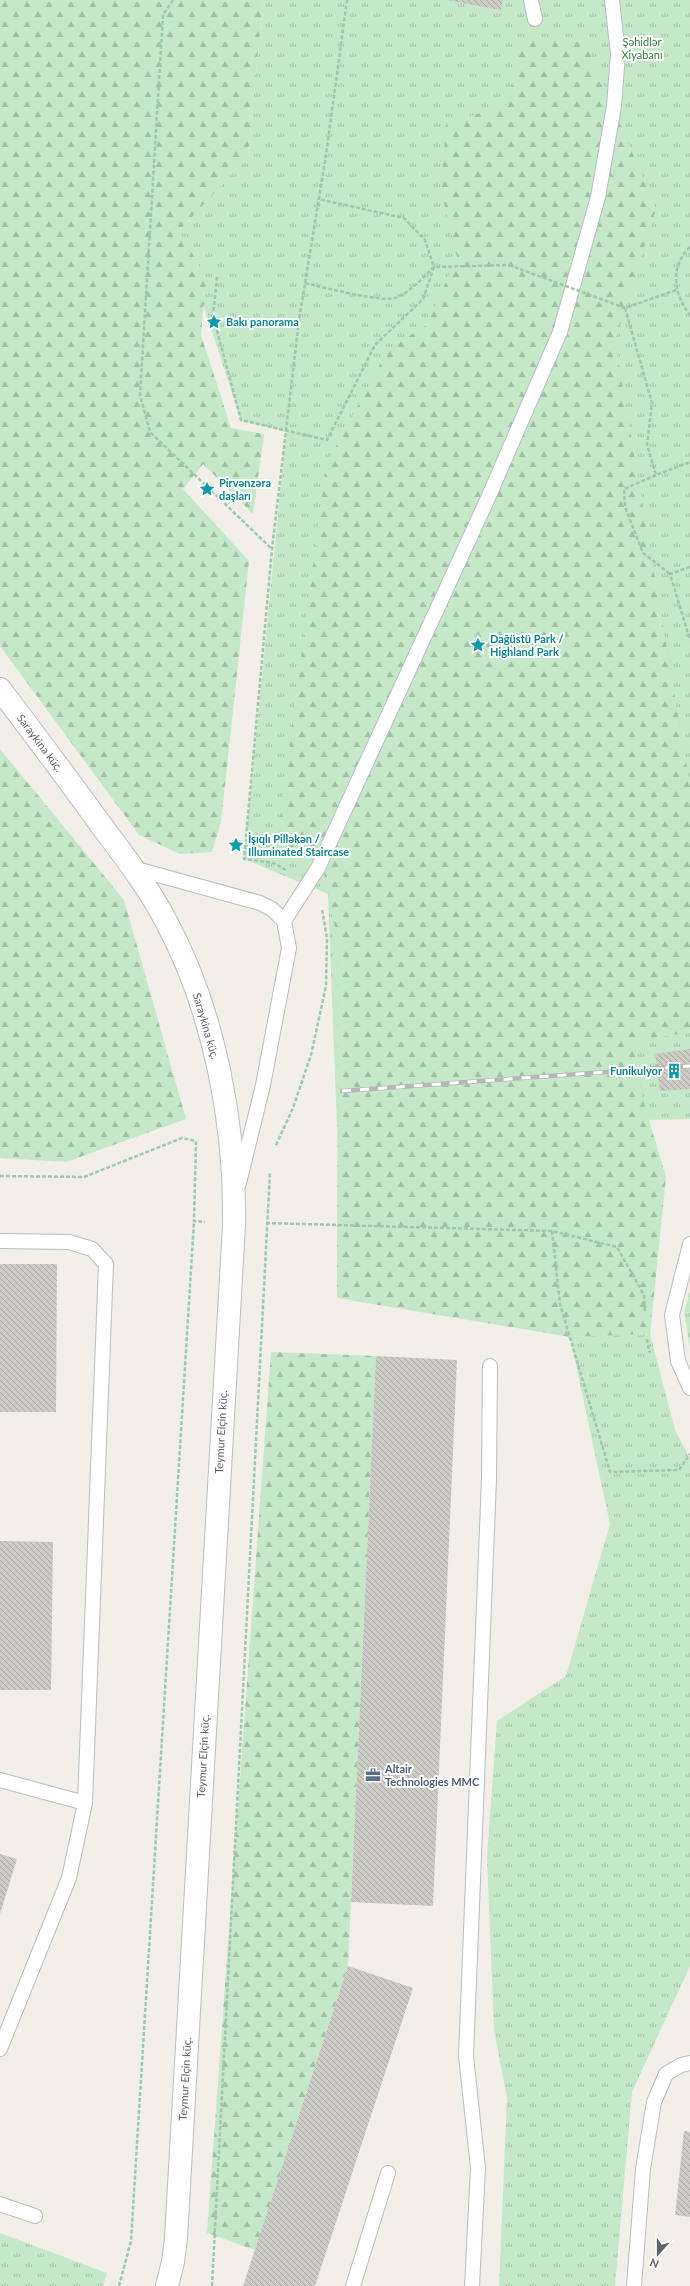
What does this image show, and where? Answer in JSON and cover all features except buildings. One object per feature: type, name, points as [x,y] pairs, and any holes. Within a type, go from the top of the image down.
[{"type":"street","name":"Saraykina küç.","points":[[0,689],[133,868],[153,898],[184,956],[208,1026],[228,1126],[234,1199],[234,1225]]},
{"type":"street","name":"Teymur Elçin küç.","points":[[167,2286],[173,2262],[176,2238],[234,1225]]},
{"type":"lane","points":[[531,0],[535,19]]},
{"type":"lane","points":[[284,921],[318,868],[488,498],[560,332],[598,197],[614,106],[618,54],[612,0]]},
{"type":"lane","points":[[133,868],[260,903],[272,909],[284,921],[289,948],[281,994],[263,1085],[234,1199]]},
{"type":"lane","points":[[0,1241],[69,1242],[92,1249],[106,1264],[85,1803],[69,1878],[0,2049]]},
{"type":"lane","points":[[690,1244],[672,1315],[678,1361],[690,1388]]},
{"type":"lane","points":[[472,2286],[478,2168],[467,2048],[489,1480],[490,1366]]},
{"type":"lane","points":[[0,1780],[85,1803]]},
{"type":"lane","points":[[634,2286],[643,2169],[654,2102],[666,2074],[681,2065],[690,2063]]},
{"type":"lane","points":[[353,2286],[388,2173]]},
{"type":"lane","points":[[0,2204],[35,2216]]},
{"type":"path","points":[[173,0],[163,15],[140,395],[150,432],[272,549]]},
{"type":"path","points":[[244,859],[272,549],[286,432],[305,283],[347,0]]},
{"type":"path","points":[[217,277],[213,316],[241,420],[286,432],[327,440],[375,345],[423,299],[434,267],[425,240],[404,218],[318,199]]},
{"type":"path","points":[[690,247],[680,261],[676,275],[676,290],[681,304],[690,315]]},
{"type":"path","points":[[305,283],[370,297],[397,298],[416,285],[434,267],[510,265],[625,308],[676,290]]},
{"type":"path","points":[[625,308],[652,403],[647,445],[656,475]]},
{"type":"path","points":[[690,462],[624,488],[625,507],[643,553],[670,574],[690,640]]},
{"type":"path","points":[[670,574],[690,567]]},
{"type":"path","points":[[0,1176],[84,1177],[182,1138]]},
{"type":"path","points":[[119,2286],[131,2241],[194,1221]]},
{"type":"path","points":[[212,2286],[266,1223],[552,1231],[617,1247],[644,1295],[645,1316]]},
{"type":"path","points":[[552,1231],[560,1304],[610,1472],[679,1470],[690,1454]]},
{"type":"path","points":[[647,1337],[649,1352],[678,1361]]},
{"type":"green space","points":[[0,0],[263,0],[248,156],[179,231],[206,277],[201,335],[231,428],[264,434],[253,514],[203,464],[183,489],[249,561],[221,822],[212,852],[180,854],[139,835],[0,646]]},
{"type":"green space","name":"Dağüstü Park / Highland Park","points":[[263,0],[690,0],[690,1119],[337,1127],[328,894],[244,859],[286,432],[241,420],[179,231],[248,156]]},
{"type":"green space","name":"Dağüstü Park / Highland Park","points":[[521,37],[584,38],[656,209],[615,341],[690,786],[690,1032],[636,1041],[641,1093],[666,1177],[650,1334],[570,1337],[337,1298],[338,942],[324,873],[277,843],[326,465],[388,349],[427,325],[457,257],[441,191],[446,124],[509,104]]},
{"type":"green space","points":[[0,749],[124,900],[186,1119],[66,1162],[0,1158]]},
{"type":"green space","points":[[690,1291],[690,1347],[684,1313]]},
{"type":"green space","points":[[650,1334],[675,1430],[690,1459],[690,1966],[632,2092],[615,2286],[499,2286],[507,2098],[494,2030],[487,1856],[497,1721],[566,1676],[610,1524],[570,1337]]},
{"type":"green space","points":[[271,1352],[376,1356],[348,1966],[255,2250],[207,2233]]},
{"type":"green space","points":[[0,2233],[107,2273],[103,2286],[0,2286]]},
{"type":"railway","points":[[342,1091],[690,1066]]},
{"type":"place","name":"Bakı panorama","points":[[214,322]]},
{"type":"place","name":"Pirvənzəra daşları","points":[[207,489]]},
{"type":"place","name":"Dağüstü Park / Highland Park","points":[[478,645]]},
{"type":"place","name":"İşıqlı Pilləkən / Illuminated Staircase","points":[[236,845]]},
{"type":"place","name":"Funikulyor","points":[[674,1071]]},
{"type":"place","name":"Altair Technologies MMC","points":[[373,1775]]},
{"type":"park label","name":"Şəhidlər Xiyabanı","points":[[642,48]]}]
